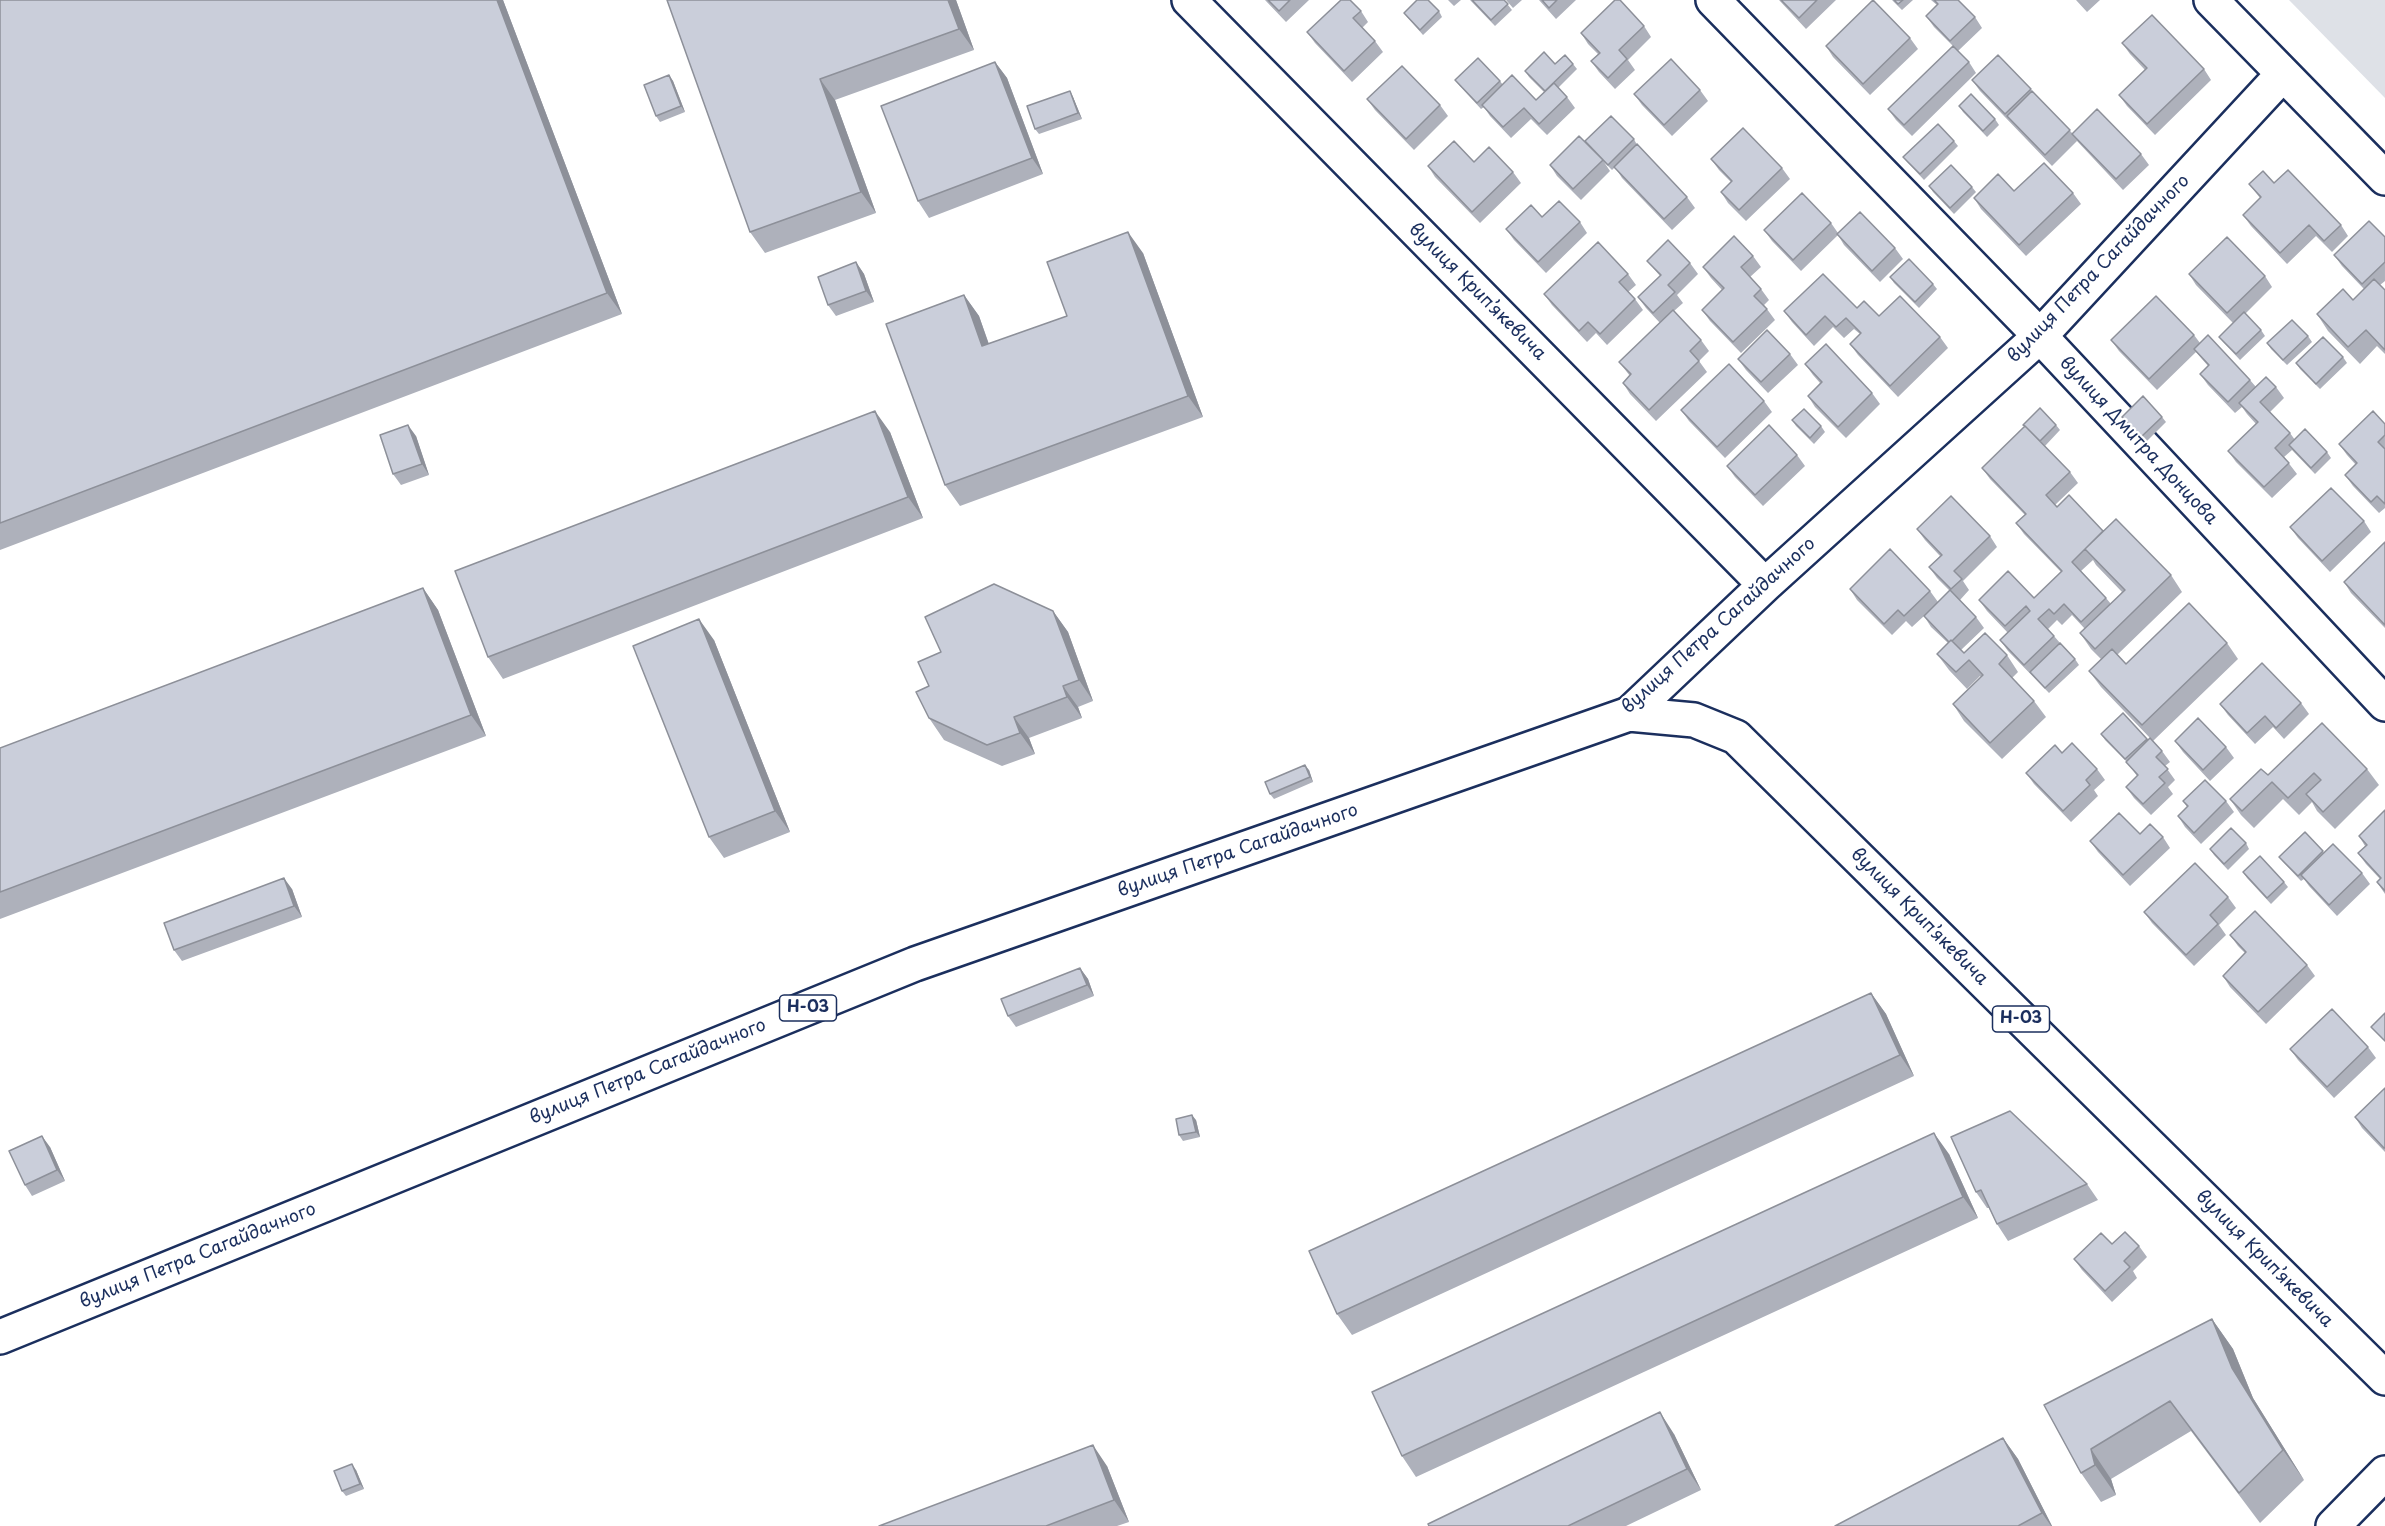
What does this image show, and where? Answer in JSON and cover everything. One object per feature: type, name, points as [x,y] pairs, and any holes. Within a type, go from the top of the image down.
[{"type":"street","name":"вулиця Крипʼякевича","points":[[1189,0],[1765,585]]},
{"type":"street","name":"вулиця Дмитра Донцова","points":[[1713,0],[2040,336],[2385,704]]},
{"type":"street","points":[[2211,0],[2385,178]]},
{"type":"street","name":"вулиця Петра Сагайдачного","points":[[0,1337],[915,964],[1629,714],[1765,585],[2040,336],[2283,74]]},
{"type":"street","name":"вулиця Крипʼякевича","points":[[1629,714],[1694,720],[1736,737],[2385,1378]]},
{"type":"street","points":[[2333,1526],[2385,1473]]},
{"type":"shaded area","points":[[2289,0],[2385,0],[2385,98]]},
{"type":"building","points":[[0,0],[497,0],[607,293],[0,523]]},
{"type":"building","points":[[667,0],[948,0],[959,29],[820,79],[861,192],[750,232]]},
{"type":"building","points":[[1268,0],[1290,0],[1279,11]]},
{"type":"building","points":[[1341,0],[1350,0],[1361,11],[1353,18],[1375,41],[1344,71],[1307,32]]},
{"type":"building","points":[[1417,0],[1428,0],[1439,11],[1420,30],[1404,13]]},
{"type":"building","points":[[1472,0],[1504,0],[1508,4],[1491,20]]},
{"type":"building","points":[[1542,0],[1557,0],[1549,8]]},
{"type":"building","points":[[1615,0],[1620,0],[1644,26],[1619,50],[1627,59],[1608,78],[1591,61],[1600,53],[1581,33]]},
{"type":"building","points":[[1781,0],[1817,0],[1799,18]]},
{"type":"building","points":[[1873,0],[1910,38],[1863,84],[1826,46]]},
{"type":"building","points":[[1934,0],[1958,0],[1975,17],[1950,41],[1926,16],[1938,4]]},
{"type":"building","points":[[2152,15],[2204,69],[2147,124],[2119,95],[2147,68],[2122,43]]},
{"type":"building","points":[[1953,46],[1969,62],[1904,125],[1888,109]]},
{"type":"building","points":[[1544,52],[1555,64],[1565,55],[1573,64],[1545,91],[1525,71]]},
{"type":"building","points":[[1998,55],[2031,89],[2005,114],[1972,80]]},
{"type":"building","points":[[1478,58],[1500,81],[1477,103],[1455,80]]},
{"type":"building","points":[[1671,59],[1700,90],[1664,125],[1634,94]]},
{"type":"building","points":[[995,62],[1032,158],[918,201],[881,106]]},
{"type":"building","points":[[1402,66],[1440,105],[1406,139],[1367,99]]},
{"type":"building","points":[[669,75],[681,106],[656,116],[644,85]]},
{"type":"building","points":[[1512,75],[1536,100],[1554,83],[1567,97],[1539,124],[1524,108],[1503,127],[1482,105]]},
{"type":"building","points":[[1070,91],[1078,113],[1035,129],[1027,106]]},
{"type":"building","points":[[2032,91],[2070,130],[2045,155],[2007,116]]},
{"type":"building","points":[[1971,94],[1995,119],[1983,131],[1959,106]]},
{"type":"building","points":[[2097,109],[2141,154],[2116,179],[2072,134]]},
{"type":"building","points":[[1611,116],[1634,139],[1608,165],[1585,141]]},
{"type":"building","points":[[1938,124],[1954,141],[1920,174],[1903,157]]},
{"type":"building","points":[[1743,128],[1782,168],[1739,210],[1721,192],[1732,181],[1711,159]]},
{"type":"building","points":[[1579,136],[1603,160],[1573,189],[1550,165]]},
{"type":"building","points":[[1454,141],[1474,162],[1489,147],[1513,172],[1472,212],[1428,166]]},
{"type":"building","points":[[1637,144],[1687,197],[1664,219],[1614,167]]},
{"type":"building","points":[[2044,163],[2073,193],[2019,245],[1974,198],[1998,174],[2014,191]]},
{"type":"building","points":[[1951,165],[1972,187],[1950,208],[1929,186]]},
{"type":"building","points":[[2288,170],[2341,225],[2324,241],[2309,225],[2280,253],[2243,215],[2261,197],[2249,184],[2263,171],[2274,183]]},
{"type":"building","points":[[1802,193],[1831,223],[1793,260],[1764,230]]},
{"type":"building","points":[[1559,201],[1580,222],[1538,262],[1506,229],[1531,205],[1542,217]]},
{"type":"building","points":[[1860,212],[1895,248],[1872,271],[1837,234]]},
{"type":"building","points":[[2369,221],[2385,237],[2385,262],[2362,284],[2334,255]]},
{"type":"building","points":[[1128,232],[1188,396],[945,485],[886,324],[964,295],[982,346],[1067,316],[1047,262]]},
{"type":"building","points":[[1734,236],[1753,256],[1741,267],[1761,289],[1754,296],[1767,309],[1733,342],[1702,310],[1724,288],[1703,267]]},
{"type":"building","points":[[2227,237],[2265,276],[2227,313],[2189,274]]},
{"type":"building","points":[[1668,240],[1690,263],[1668,285],[1675,292],[1653,313],[1638,297],[1661,275],[1647,261]]},
{"type":"building","points":[[1598,242],[1628,274],[1619,282],[1635,299],[1600,334],[1588,322],[1579,331],[1544,294]]},
{"type":"building","points":[[1909,259],[1933,284],[1915,302],[1890,277]]},
{"type":"building","points":[[856,262],[866,291],[828,305],[818,277]]},
{"type":"building","points":[[1823,274],[1857,308],[1864,301],[1879,316],[1900,296],[1940,337],[1890,386],[1850,344],[1861,333],[1846,318],[1836,327],[1825,316],[1806,335],[1784,311]]},
{"type":"building","points":[[2374,279],[2385,290],[2385,350],[2366,330],[2348,347],[2317,314],[2343,289],[2353,300]]},
{"type":"building","points":[[2156,296],[2194,335],[2149,379],[2111,340]]},
{"type":"building","points":[[1673,310],[1701,340],[1690,351],[1699,361],[1649,410],[1623,383],[1631,374],[1619,362]]},
{"type":"building","points":[[2244,312],[2261,330],[2236,354],[2219,337]]},
{"type":"building","points":[[2292,320],[2308,336],[2283,360],[2267,343]]},
{"type":"building","points":[[1767,330],[1790,354],[1761,382],[1738,359]]},
{"type":"building","points":[[2208,335],[2250,380],[2228,402],[2200,374],[2209,365],[2194,349]]},
{"type":"building","points":[[2323,337],[2343,357],[2316,384],[2296,363]]},
{"type":"building","points":[[1826,344],[1872,393],[1838,427],[1808,396],[1822,382],[1805,364]]},
{"type":"building","points":[[1729,364],[1764,401],[1717,447],[1681,410]]},
{"type":"building","points":[[2266,377],[2276,387],[2260,402],[2290,433],[2275,448],[2289,463],[2264,487],[2228,451],[2258,422],[2239,403]]},
{"type":"building","points":[[2143,396],[2162,417],[2141,437],[2122,417]]},
{"type":"building","points":[[2040,408],[2056,425],[2040,441],[2023,425]]},
{"type":"building","points":[[1804,409],[1821,426],[1810,438],[1792,420]]},
{"type":"building","points":[[875,411],[908,497],[488,657],[455,571]]},
{"type":"building","points":[[2373,411],[2385,424],[2385,435],[2378,442],[2385,449],[2385,504],[2377,496],[2371,502],[2345,475],[2357,463],[2339,444]]},
{"type":"building","points":[[408,425],[422,464],[393,474],[380,435]]},
{"type":"building","points":[[1769,425],[1797,455],[1755,495],[1727,466]]},
{"type":"building","points":[[2025,426],[2070,472],[2046,495],[2057,507],[2069,495],[2103,531],[2072,562],[2106,598],[2081,622],[2064,604],[2054,614],[2049,609],[2038,619],[2054,636],[2024,665],[2000,640],[2030,611],[2026,606],[2005,626],[1979,600],[2008,571],[2034,598],[2062,571],[2016,523],[2026,514],[1982,468]]},
{"type":"building","points":[[2305,429],[2327,452],[2311,468],[2289,445]]},
{"type":"building","points":[[2331,488],[2364,521],[2322,561],[2290,527]]},
{"type":"building","points":[[1951,496],[1990,536],[1954,571],[1962,579],[1951,589],[1929,567],[1942,555],[1917,529]]},
{"type":"building","points":[[2116,519],[2171,575],[2095,649],[2080,633],[2125,590],[2085,549]]},
{"type":"building","points":[[2385,542],[2385,625],[2344,582]]},
{"type":"building","points":[[1890,549],[1930,591],[1904,616],[1898,610],[1884,624],[1850,589]]},
{"type":"building","points":[[994,584],[1053,611],[1079,680],[1063,686],[1067,697],[1014,717],[1020,733],[987,745],[929,718],[916,692],[929,686],[918,662],[941,652],[925,617]]},
{"type":"building","points":[[423,588],[471,715],[0,892],[0,748]]},
{"type":"building","points":[[1950,590],[1976,617],[1949,642],[1924,616]]},
{"type":"building","points":[[2189,603],[2227,643],[2142,725],[2089,671],[2112,649],[2126,664]]},
{"type":"building","points":[[699,619],[775,811],[709,837],[633,646]]},
{"type":"building","points":[[1985,633],[2007,655],[1999,664],[2034,701],[1990,743],[1953,704],[1983,675],[1969,660],[1956,672],[1937,654],[1951,640],[1964,653]]},
{"type":"building","points":[[2060,643],[2075,659],[2045,688],[2030,672]]},
{"type":"building","points":[[2262,663],[2301,703],[2276,728],[2265,716],[2247,733],[2220,704]]},
{"type":"building","points":[[2123,713],[2147,739],[2125,759],[2101,734]]},
{"type":"building","points":[[2198,718],[2226,747],[2203,770],[2175,741]]},
{"type":"building","points":[[2322,723],[2367,769],[2323,812],[2306,794],[2321,780],[2314,773],[2288,798],[2272,782],[2242,811],[2230,799],[2261,769],[2268,775]]},
{"type":"building","points":[[2150,738],[2162,751],[2156,757],[2168,769],[2159,777],[2165,783],[2143,804],[2126,787],[2138,775],[2126,762]]},
{"type":"building","points":[[2072,743],[2097,769],[2086,780],[2090,785],[2063,811],[2026,773],[2055,745],[2062,753]]},
{"type":"building","points":[[1305,765],[1310,777],[1270,794],[1265,782]]},
{"type":"building","points":[[2205,780],[2226,801],[2194,833],[2178,816],[2188,806],[2183,801]]},
{"type":"building","points":[[2385,810],[2385,891],[2377,882],[2381,878],[2358,853],[2367,845],[2359,836]]},
{"type":"building","points":[[2119,813],[2140,834],[2150,824],[2163,837],[2123,875],[2090,841]]},
{"type":"building","points":[[2231,828],[2246,843],[2224,864],[2210,849]]},
{"type":"building","points":[[2305,832],[2323,851],[2298,876],[2279,857]]},
{"type":"building","points":[[2333,844],[2362,873],[2329,905],[2301,875]]},
{"type":"building","points":[[2260,856],[2284,882],[2267,898],[2243,872]]},
{"type":"building","points":[[2195,863],[2228,897],[2210,915],[2218,924],[2186,955],[2144,912]]},
{"type":"building","points":[[284,878],[294,906],[174,950],[164,923]]},
{"type":"building","points":[[2255,911],[2307,965],[2258,1012],[2223,976],[2246,952],[2230,935]]},
{"type":"building","points":[[1080,968],[1087,985],[1008,1016],[1001,999]]},
{"type":"building","points":[[1871,993],[1900,1055],[1337,1314],[1309,1251]]},
{"type":"building","points":[[2332,1009],[2368,1047],[2327,1087],[2290,1049]]},
{"type":"building","points":[[2385,1013],[2385,1041],[2371,1027]]},
{"type":"building","points":[[2385,1088],[2385,1148],[2384,1148],[2355,1117]]},
{"type":"building","points":[[2010,1111],[2087,1184],[1997,1224],[1981,1190],[1976,1192],[1951,1137]]},
{"type":"building","points":[[1192,1115],[1196,1132],[1179,1135],[1176,1119]]},
{"type":"building","points":[[1934,1133],[1963,1197],[1402,1456],[1372,1392]]},
{"type":"building","points":[[42,1136],[57,1170],[25,1185],[9,1151]]},
{"type":"building","points":[[2125,1232],[2139,1246],[2124,1261],[2130,1267],[2105,1291],[2074,1259],[2101,1233],[2112,1244]]},
{"type":"building","points":[[2212,1319],[2232,1368],[2283,1450],[2239,1493],[2170,1401],[2091,1449],[2095,1465],[2081,1473],[2044,1405]]},
{"type":"building","points":[[1660,1412],[1687,1469],[1568,1526],[1429,1526],[1428,1524]]},
{"type":"building","points":[[2003,1438],[2042,1513],[2018,1526],[1835,1526]]},
{"type":"building","points":[[1093,1445],[1114,1500],[1046,1526],[879,1526]]},
{"type":"building","points":[[352,1464],[360,1484],[342,1491],[334,1471]]}]
